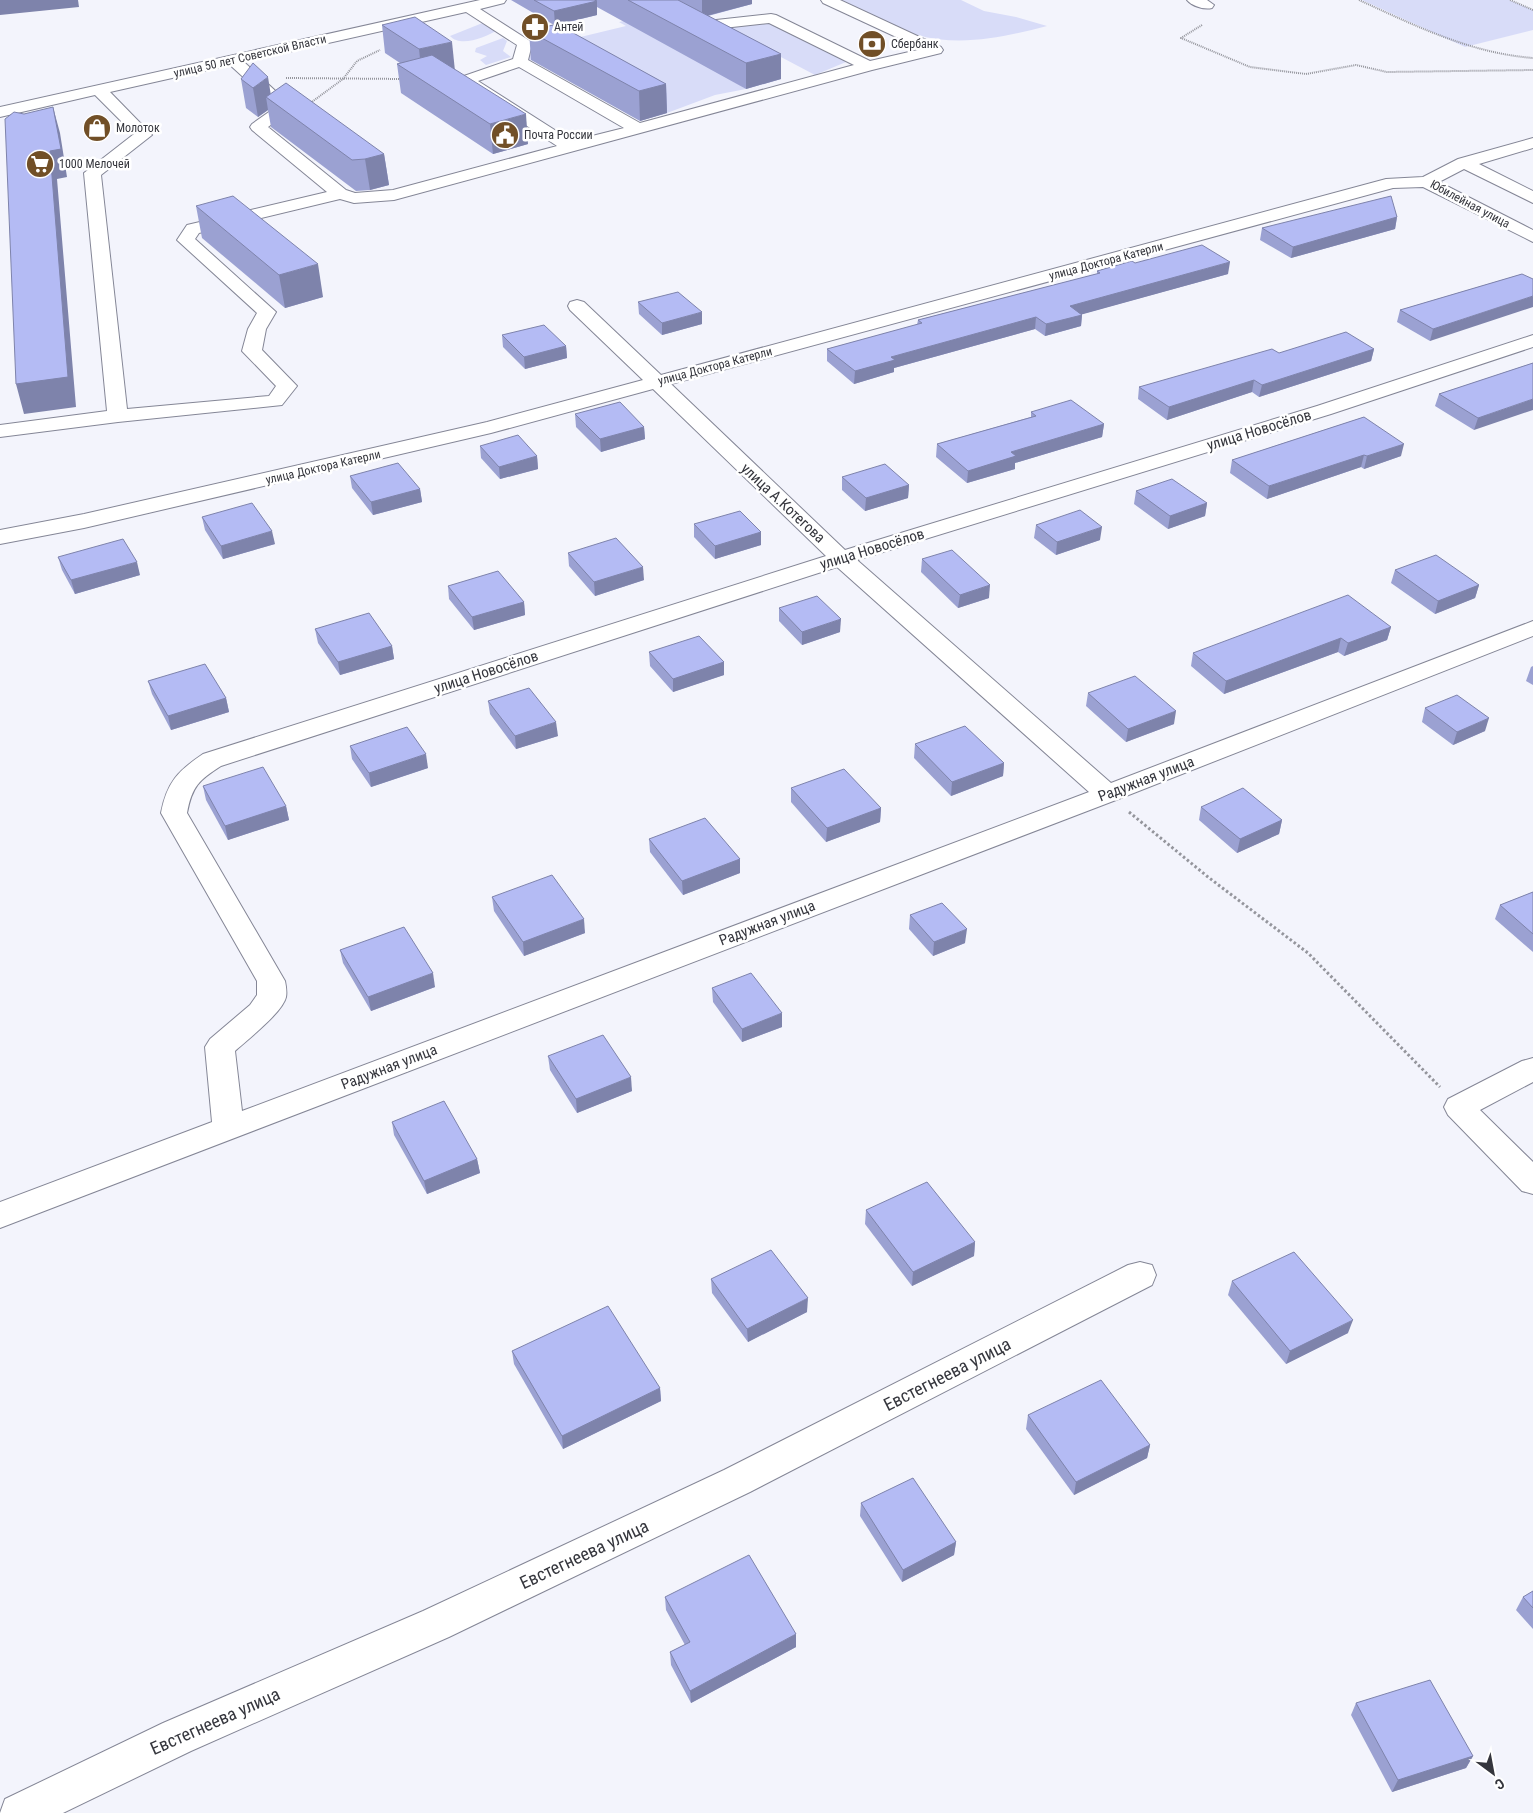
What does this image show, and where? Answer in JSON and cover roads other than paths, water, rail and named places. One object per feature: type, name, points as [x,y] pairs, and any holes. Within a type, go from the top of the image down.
[{"type":"street","name":"улица 50 лет Советской Власти","points":[[0,112],[499,0]]},
{"type":"street","points":[[233,60],[286,108],[258,127],[340,194],[354,198],[394,195],[868,66],[936,50],[828,0]]},
{"type":"street","points":[[468,7],[525,44],[520,62]]},
{"type":"street","points":[[676,12],[732,40]]},
{"type":"street","points":[[705,26],[771,18],[868,66]]},
{"type":"street","points":[[570,147],[466,80],[520,62],[638,129]]},
{"type":"street","points":[[794,73],[811,82]]},
{"type":"street","points":[[99,90],[144,136],[92,173],[118,416]]},
{"type":"street","name":"Юбилейная улица","points":[[1426,182],[1464,163],[1533,143]]},
{"type":"street","points":[[1464,163],[1533,198]]},
{"type":"street","name":"Юбилейная улица","points":[[1426,182],[1533,237]]},
{"type":"street","name":"улица Доктора Катерли","points":[[0,537],[84,521],[491,427],[1392,183],[1426,182]]},
{"type":"street","points":[[0,431],[118,416],[275,401],[286,386],[252,351],[257,329],[267,312],[186,240],[193,229],[340,194]]},
{"type":"street","name":"улица А.Котегова","points":[[577,306],[841,558],[1107,794]]},
{"type":"street","name":"улица Новосёлов","points":[[228,1128],[220,1047],[260,1012],[272,997],[272,989],[271,981],[174,813],[176,796],[186,776],[212,760],[841,558],[1324,410],[1533,340]]},
{"type":"street","name":"Радужная улица","points":[[0,1215],[1107,794],[1533,628]]},
{"type":"street","points":[[1533,1069],[1459,1107],[1533,1182]]},
{"type":"street","name":"Евстегнеева улица","points":[[19,1813],[177,1737],[436,1624],[737,1481],[1140,1275]]},
{"type":"place","name":"Антей","points":[[535,27]]},
{"type":"place","name":"Сбербанк","points":[[872,44]]},
{"type":"place","name":"Молоток","points":[[97,128]]},
{"type":"place","name":"Почта России","points":[[505,135]]},
{"type":"place","name":"1000 Мелочей","points":[[40,164]]}]
